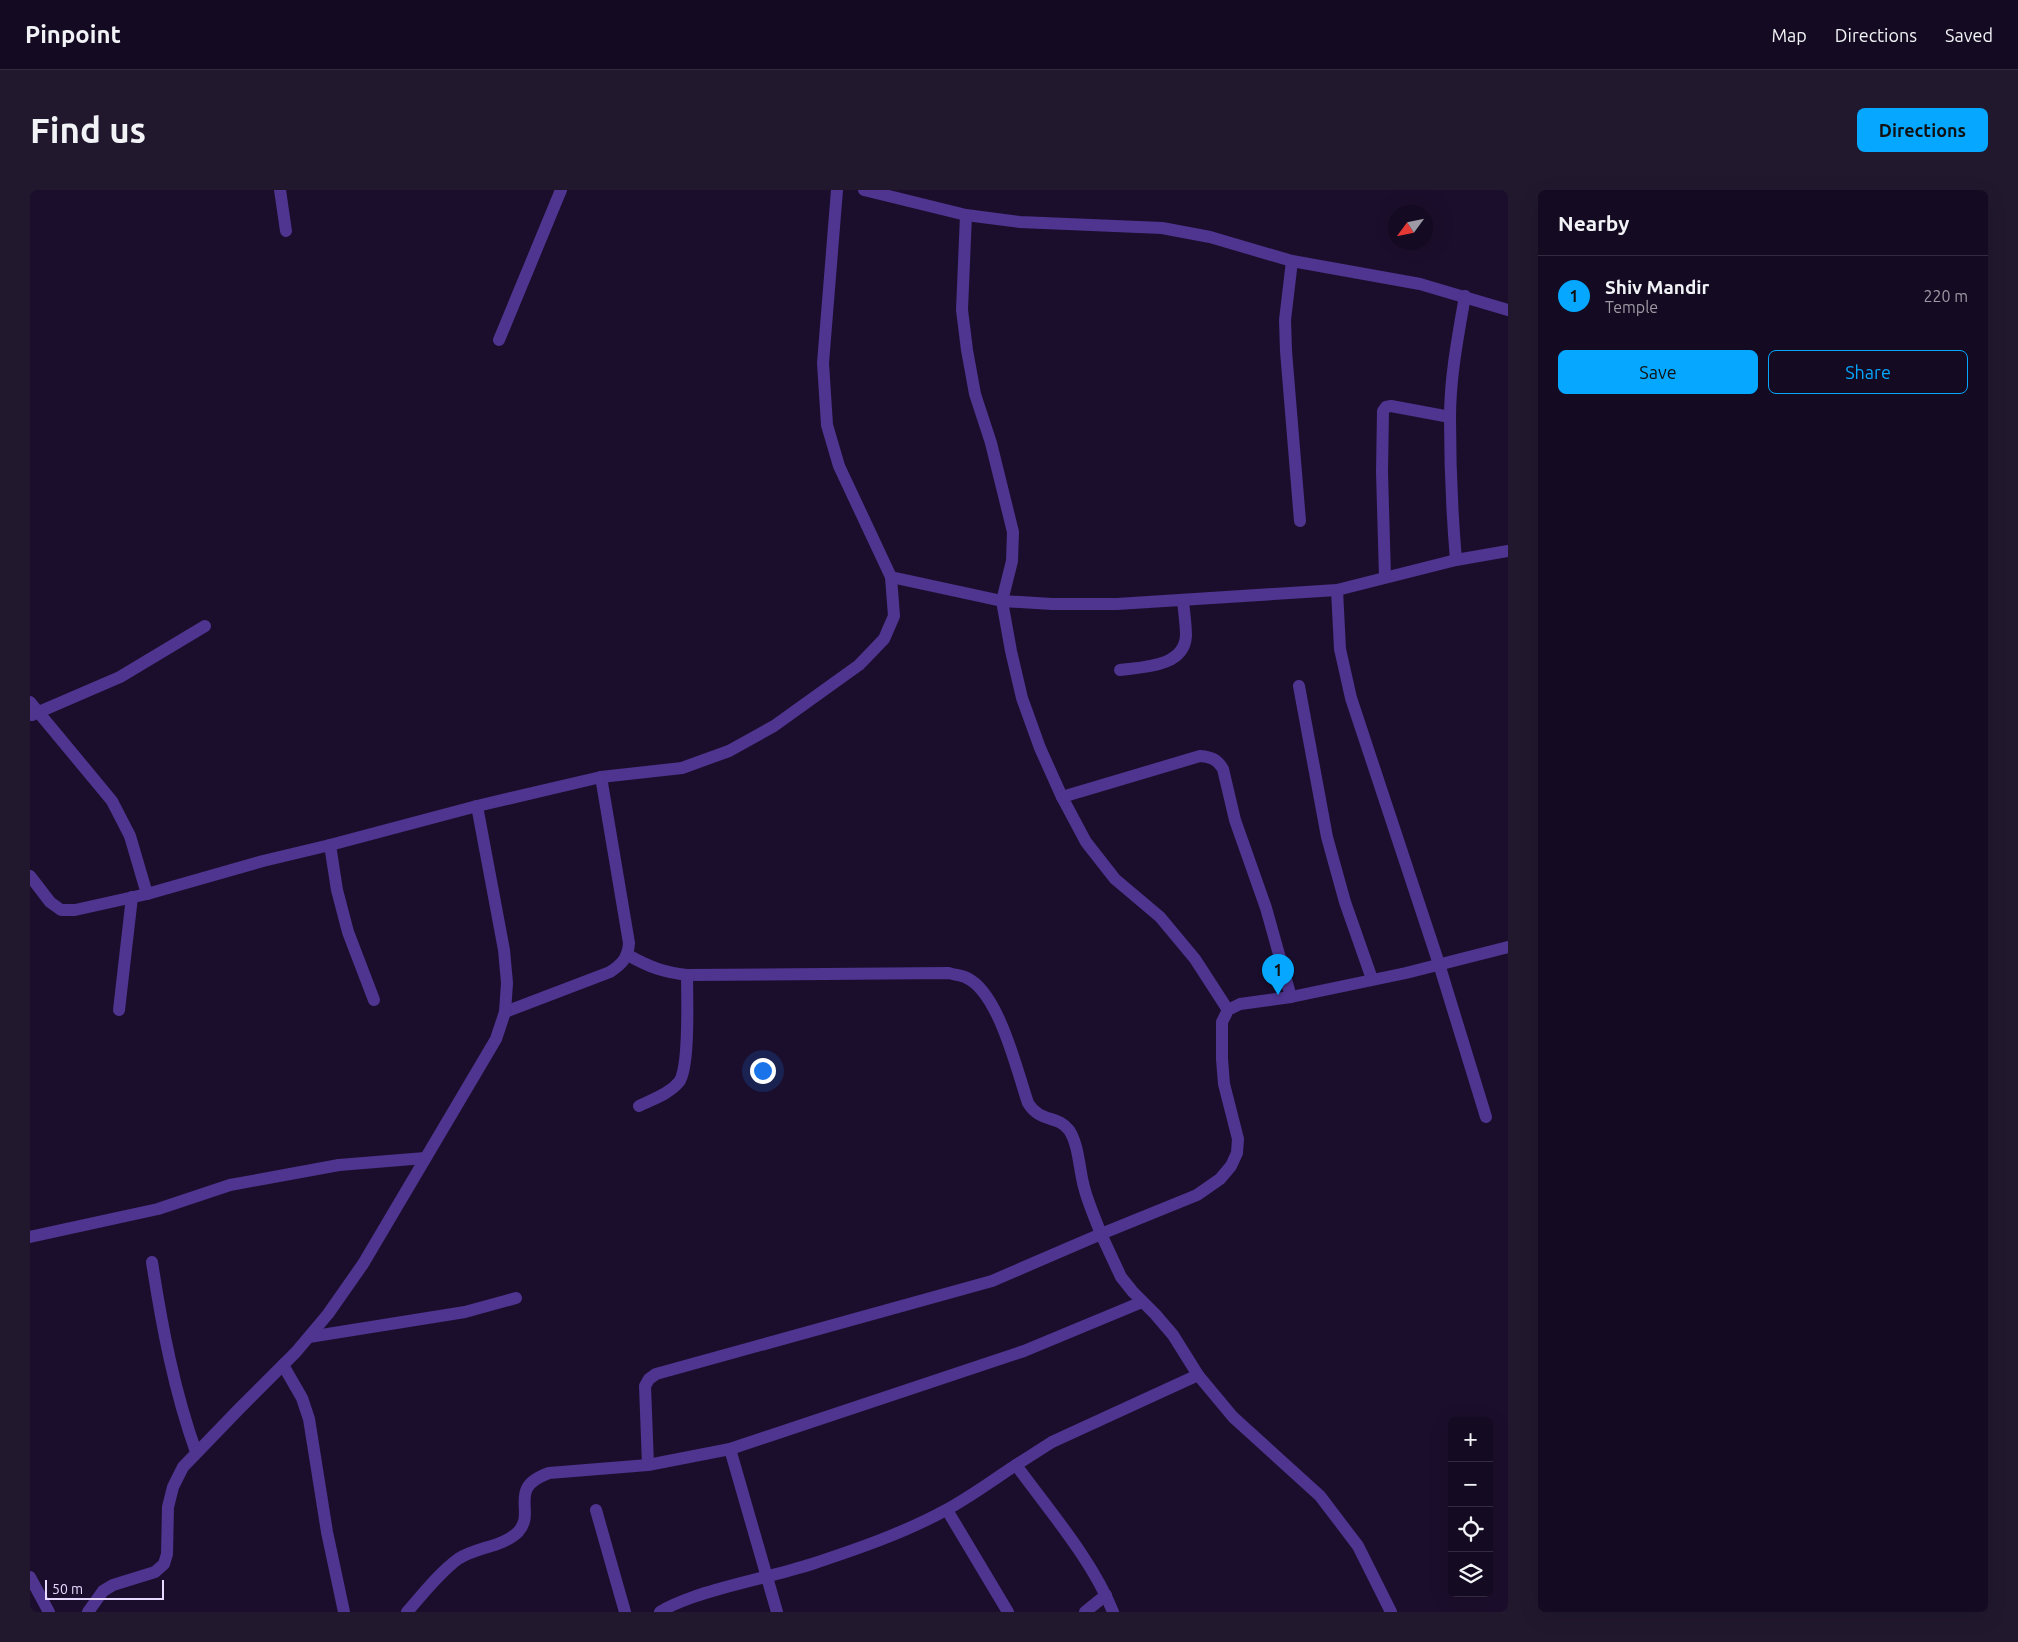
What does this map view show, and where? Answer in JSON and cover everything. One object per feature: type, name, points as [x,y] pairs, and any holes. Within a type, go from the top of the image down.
[{"type":"street","points":[[280,190],[286,231]]},
{"type":"street","points":[[499,340],[561,190]]},
{"type":"street","points":[[30,876],[50,902],[62,910],[75,910],[147,894],[263,860],[330,845],[477,806],[601,777],[682,768],[729,751],[774,726],[859,665],[884,640],[894,616],[891,577],[839,466],[827,425],[823,363],[837,190]]},
{"type":"street","points":[[864,190],[966,216],[1020,222],[1162,228],[1210,237],[1292,261],[1420,284],[1508,310]]},
{"type":"street","points":[[966,216],[962,310],[966,350],[975,394],[991,443],[1013,532],[1012,561],[1002,601],[1010,651],[1022,698],[1040,748],[1062,797],[1092,849],[1115,879],[1160,918],[1195,959],[1228,1010]]},
{"type":"street","points":[[1292,261],[1285,320],[1300,521]]},
{"type":"street","points":[[1456,560],[1452,506],[1450,417],[1454,362],[1464,296]]},
{"type":"street","points":[[1385,577],[1382,472],[1383,411],[1386,407],[1391,406],[1450,417]]},
{"type":"street","points":[[891,577],[1002,601],[1052,604],[1184,601],[1337,590],[1456,560],[1508,551]]},
{"type":"street","points":[[1337,590],[1340,649],[1351,698],[1439,964],[1486,1117]]},
{"type":"street","points":[[1120,670],[1157,664],[1171,659],[1183,649],[1186,637],[1184,601]]},
{"type":"street","points":[[34,715],[120,677],[205,626]]},
{"type":"street","points":[[1299,686],[1327,836],[1346,902],[1372,979]]},
{"type":"street","points":[[30,702],[34,715],[112,801],[130,836],[147,894]]},
{"type":"street","points":[[1062,797],[1200,756],[1211,757],[1218,761],[1223,769],[1235,820],[1266,908],[1291,997]]},
{"type":"street","points":[[505,1012],[610,972],[620,966],[628,955],[629,943],[601,777]]},
{"type":"street","points":[[88,1612],[103,1591],[113,1585],[155,1572],[164,1564],[167,1554],[168,1506],[173,1487],[183,1468],[196,1452],[284,1365],[328,1314],[363,1264],[496,1039],[505,1012],[507,982],[504,950],[477,806]]},
{"type":"street","points":[[330,845],[337,890],[348,932],[374,1000]]},
{"type":"street","points":[[119,1010],[132,897]]},
{"type":"street","points":[[648,1465],[645,1386],[649,1379],[656,1374],[992,1281],[1196,1195],[1220,1180],[1231,1166],[1237,1153],[1238,1139],[1224,1084],[1222,1068],[1222,1022],[1228,1010],[1240,1004],[1291,997],[1406,973],[1508,947]]},
{"type":"street","points":[[628,955],[648,966],[666,972],[687,975],[948,973],[967,978],[985,991],[997,1012],[1028,1103],[1033,1112],[1063,1124],[1069,1131],[1074,1143],[1084,1188],[1100,1234],[1121,1277],[1173,1335],[1198,1375],[1233,1417],[1320,1496],[1358,1546],[1391,1612]]},
{"type":"street","points":[[639,1106],[668,1092],[680,1081],[685,1064],[687,975]]},
{"type":"street","points":[[30,1237],[158,1209],[230,1184],[339,1165],[425,1158]]},
{"type":"street","points":[[152,1262],[168,1359],[182,1414],[196,1452]]},
{"type":"street","points":[[309,1337],[465,1312],[516,1298]]},
{"type":"street","points":[[407,1612],[446,1569],[460,1558],[510,1538],[520,1530],[523,1521],[524,1495],[528,1485],[537,1477],[549,1473],[648,1465],[730,1450],[1024,1351],[1142,1302]]},
{"type":"street","points":[[284,1365],[302,1398],[309,1419],[327,1532],[344,1612]]},
{"type":"street","points":[[660,1612],[677,1603],[730,1585],[766,1578],[866,1545],[947,1510],[1052,1442],[1198,1375]]},
{"type":"street","points":[[730,1450],[777,1612]]},
{"type":"street","points":[[1016,1464],[1092,1569],[1113,1612]]},
{"type":"street","points":[[596,1510],[625,1612]]},
{"type":"street","points":[[947,1510],[1008,1612]]},
{"type":"street","points":[[30,1577],[49,1612]]},
{"type":"street","points":[[1084,1612],[1106,1595]]},
{"type":"place","name":"Shiv Mandir","points":[[1278,995]]}]
